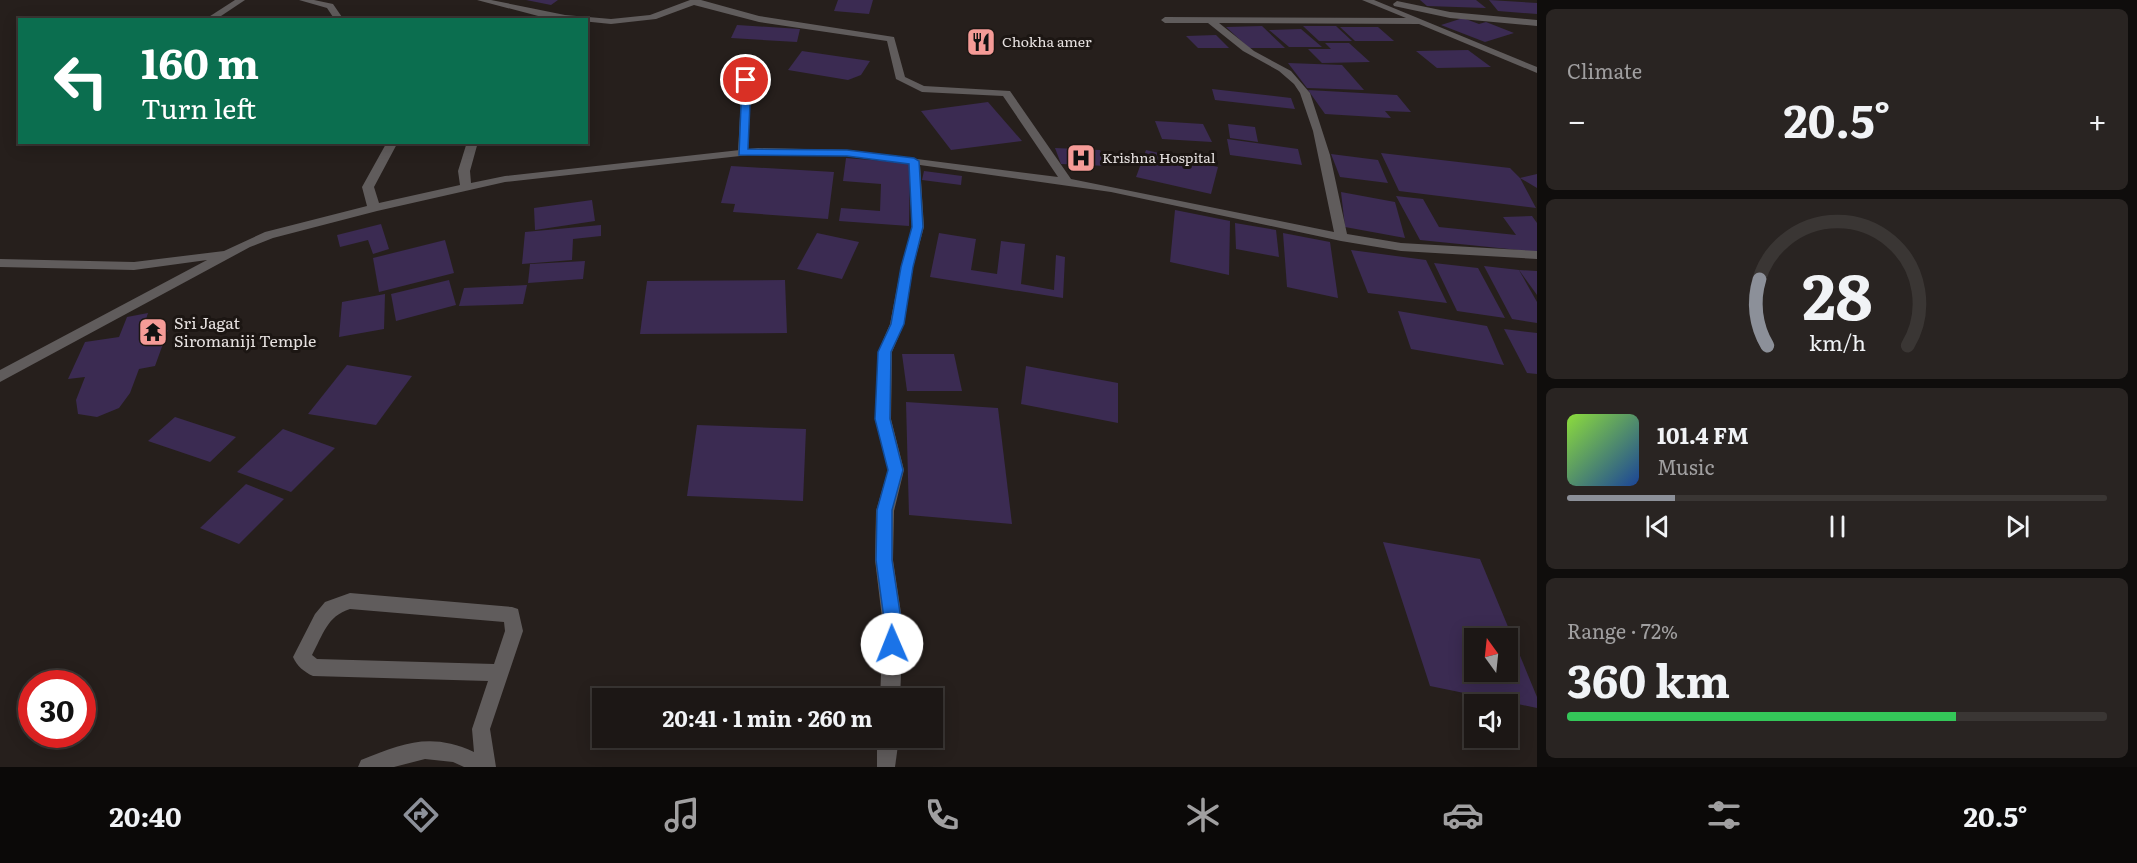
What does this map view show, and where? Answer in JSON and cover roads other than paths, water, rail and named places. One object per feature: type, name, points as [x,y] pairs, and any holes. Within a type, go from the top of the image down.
[{"type":"street","points":[[211,18],[241,0]]},
{"type":"street","points":[[303,0],[330,6],[339,18]]},
{"type":"street","points":[[481,0],[563,16],[624,20],[651,18],[696,1],[759,19],[891,39],[901,79],[922,89],[1006,93],[1067,182]]},
{"type":"street","points":[[1366,0],[1537,70]]},
{"type":"street","points":[[1378,0],[1450,15],[1537,23]]},
{"type":"street","points":[[1166,20],[1421,21]]},
{"type":"street","points":[[1211,21],[1248,51],[1282,69],[1299,82],[1312,105],[1333,192],[1341,237]]},
{"type":"street","points":[[374,208],[368,187],[392,144]]},
{"type":"street","points":[[466,187],[464,171],[472,144]]},
{"type":"street","points":[[0,378],[232,252],[268,235],[311,226],[374,208],[505,179],[742,152],[847,153],[914,161],[1067,182],[1401,247],[1537,255]]},
{"type":"street","points":[[890,688],[893,626],[884,560],[885,510],[896,470],[883,419],[885,352],[897,324],[907,267],[918,227],[914,161]]},
{"type":"street","points":[[0,263],[134,266],[232,252]]},
{"type":"street","points":[[886,765],[887,748]]},
{"type":"lane","points":[[742,152],[746,80]]},
{"type":"lane","points":[[486,767],[481,729],[501,673],[514,631],[512,615],[350,601],[332,607],[321,621],[302,657],[313,667],[501,673]]},
{"type":"lane","points":[[368,767],[404,753],[437,747],[464,755],[482,767]]},
{"type":"place","name":"Chokha amer","points":[[981,42]]},
{"type":"place","name":"Krishna Hospital","points":[[1081,158]]},
{"type":"place","name":"Sri Jagat Siromaniji Temple","points":[[153,332]]}]
